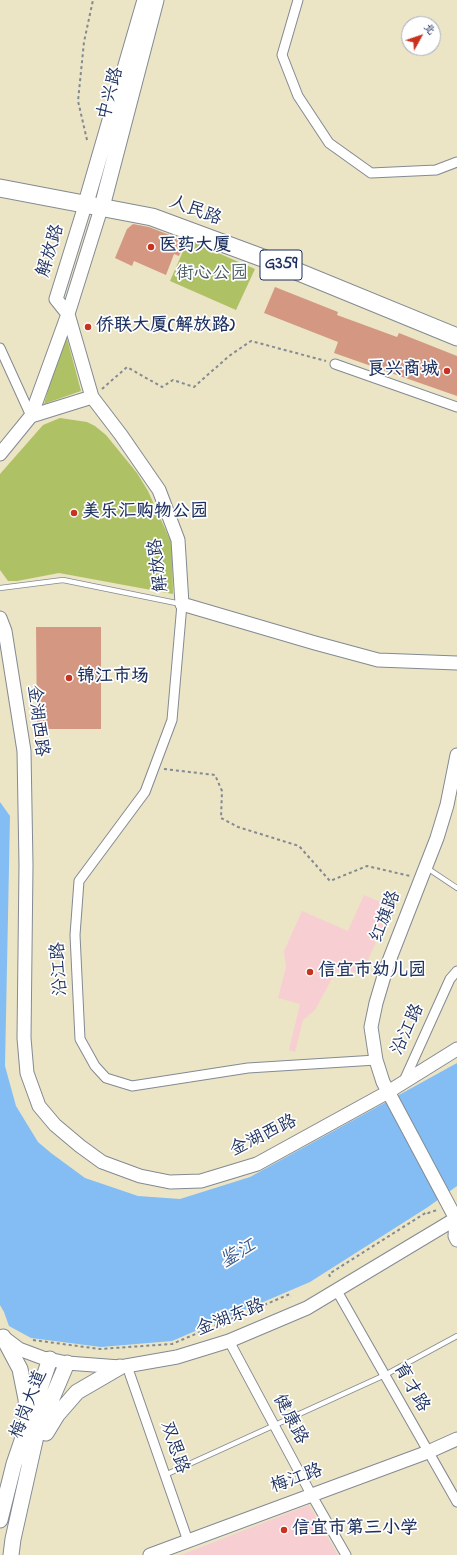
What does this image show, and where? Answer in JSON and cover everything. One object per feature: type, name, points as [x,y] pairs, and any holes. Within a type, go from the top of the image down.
[{"type":"highway","name":"人民路","points":[[0,178],[152,217],[286,267],[457,337]]},
{"type":"highway","name":"人民路","points":[[0,188],[94,202],[155,208],[282,255],[457,326]]},
{"type":"main road","name":"中兴路","points":[[94,202],[145,0]]},
{"type":"main road","name":"中兴路","points":[[94,202],[156,0]]},
{"type":"main road","points":[[2,1336],[20,1369],[26,1399],[27,1428]]},
{"type":"main road","name":"梅岗大道","points":[[0,1520],[14,1464],[50,1359]]},
{"type":"main road","name":"梅岗大道","points":[[11,1555],[13,1539],[36,1436],[67,1363]]},
{"type":"main road","points":[[30,1462],[56,1415],[77,1392],[124,1366]]},
{"type":"street","points":[[298,0],[282,55],[298,96],[329,143],[372,173],[436,170],[457,162]]},
{"type":"street","name":"解放路","points":[[94,202],[56,299],[68,314],[92,396],[159,490],[178,540],[182,604],[378,660],[457,663]]},
{"type":"street","points":[[0,454],[31,416],[68,314]]},
{"type":"street","points":[[0,348],[31,416]]},
{"type":"street","points":[[335,364],[457,407]]},
{"type":"street","points":[[31,416],[92,396]]},
{"type":"street","name":"沿江路","points":[[182,604],[172,720],[145,792],[79,881],[75,935],[80,1039],[95,1066],[106,1078],[132,1086],[248,1068],[376,1060]]},
{"type":"street","name":"金湖西路","points":[[0,618],[5,631],[24,751],[26,866],[24,1038],[28,1073],[39,1106],[55,1125],[102,1162],[140,1176],[170,1182],[202,1181],[257,1164],[388,1092],[457,1049]]},
{"type":"street","name":"红旗路","points":[[457,755],[447,805],[426,867],[387,966],[376,1003],[371,1027],[376,1060],[388,1092],[457,1220]]},
{"type":"street","name":"沿江路","points":[[403,1083],[450,979],[457,971]]},
{"type":"street","points":[[457,1220],[455,1236],[457,1240]]},
{"type":"street","name":"金湖东路","points":[[2,1336],[19,1349],[44,1358],[67,1363],[124,1366],[177,1357],[229,1341],[307,1308],[457,1220]]},
{"type":"street","name":"育才路","points":[[336,1291],[457,1502]]},
{"type":"street","name":"健康路","points":[[229,1341],[311,1494],[346,1555]]},
{"type":"street","name":"双思路","points":[[124,1366],[188,1541]]},
{"type":"street","name":"梅江路","points":[[150,1555],[311,1494],[428,1452],[457,1439]]},
{"type":"lane","points":[[0,588],[63,580],[182,604]]},
{"type":"lane","points":[[426,867],[457,888]]},
{"type":"lane","points":[[165,1476],[384,1376],[457,1336]]},
{"type":"path","points":[[87,140],[78,101],[84,42],[93,0]]},
{"type":"path","points":[[92,396],[128,367],[162,387],[173,380],[194,387],[229,356],[251,341],[335,364]]},
{"type":"path","points":[[154,768],[215,775],[222,791],[221,818],[238,827],[299,846],[330,881],[367,866],[421,879]]},
{"type":"path","points":[[330,1277],[329,1274],[427,1212],[428,1213],[436,1209]]},
{"type":"path","points":[[32,1340],[100,1349],[172,1344],[290,1294],[291,1296]]},
{"type":"shaded area","name":"信宜市幼儿园","points":[[364,895],[392,907],[362,973],[336,971],[315,1010],[303,1020],[295,1052],[289,1050],[300,1004],[278,998],[286,967],[284,951],[302,911],[348,931]]},
{"type":"shaded area","name":"信宜市第三小学","points":[[309,1505],[338,1555],[181,1555]]},
{"type":"green space","name":"街心公园","points":[[188,240],[255,269],[236,310],[170,281]]},
{"type":"green space","points":[[65,331],[81,391],[44,404]]},
{"type":"green space","points":[[60,418],[87,422],[95,426],[106,435],[137,473],[148,491],[172,544],[173,594],[59,573],[17,581],[8,581],[0,570],[0,474],[43,425]]},
{"type":"water","name":"鉴江","points":[[0,802],[10,816],[5,1066],[16,1106],[38,1142],[51,1153],[85,1178],[138,1196],[180,1199],[250,1177],[457,1063],[457,1186],[428,1207],[310,1282],[172,1341],[101,1347],[31,1338],[9,1326],[0,1305]]},
{"type":"building","name":"医药大厦","points":[[133,224],[149,227],[185,241],[179,256],[174,254],[166,275],[134,261],[132,266],[115,258],[127,229]]},
{"type":"building","points":[[275,287],[338,312],[337,315],[397,337],[399,333],[457,356],[457,396],[334,353],[338,342],[264,313]]},
{"type":"building","name":"锦江市场","points":[[36,627],[101,627],[101,729],[37,729]]},
{"type":"place","name":"医药大厦","points":[[151,247]]},
{"type":"place","name":"侨联大厦(解放路)","points":[[88,327]]},
{"type":"place","name":"良兴商城","points":[[447,371]]},
{"type":"place","name":"美乐汇购物公园","points":[[74,513]]},
{"type":"place","name":"锦江市场","points":[[69,678]]},
{"type":"place","name":"信宜市幼儿园","points":[[310,972]]},
{"type":"place","name":"信宜市第三小学","points":[[284,1530]]}]
